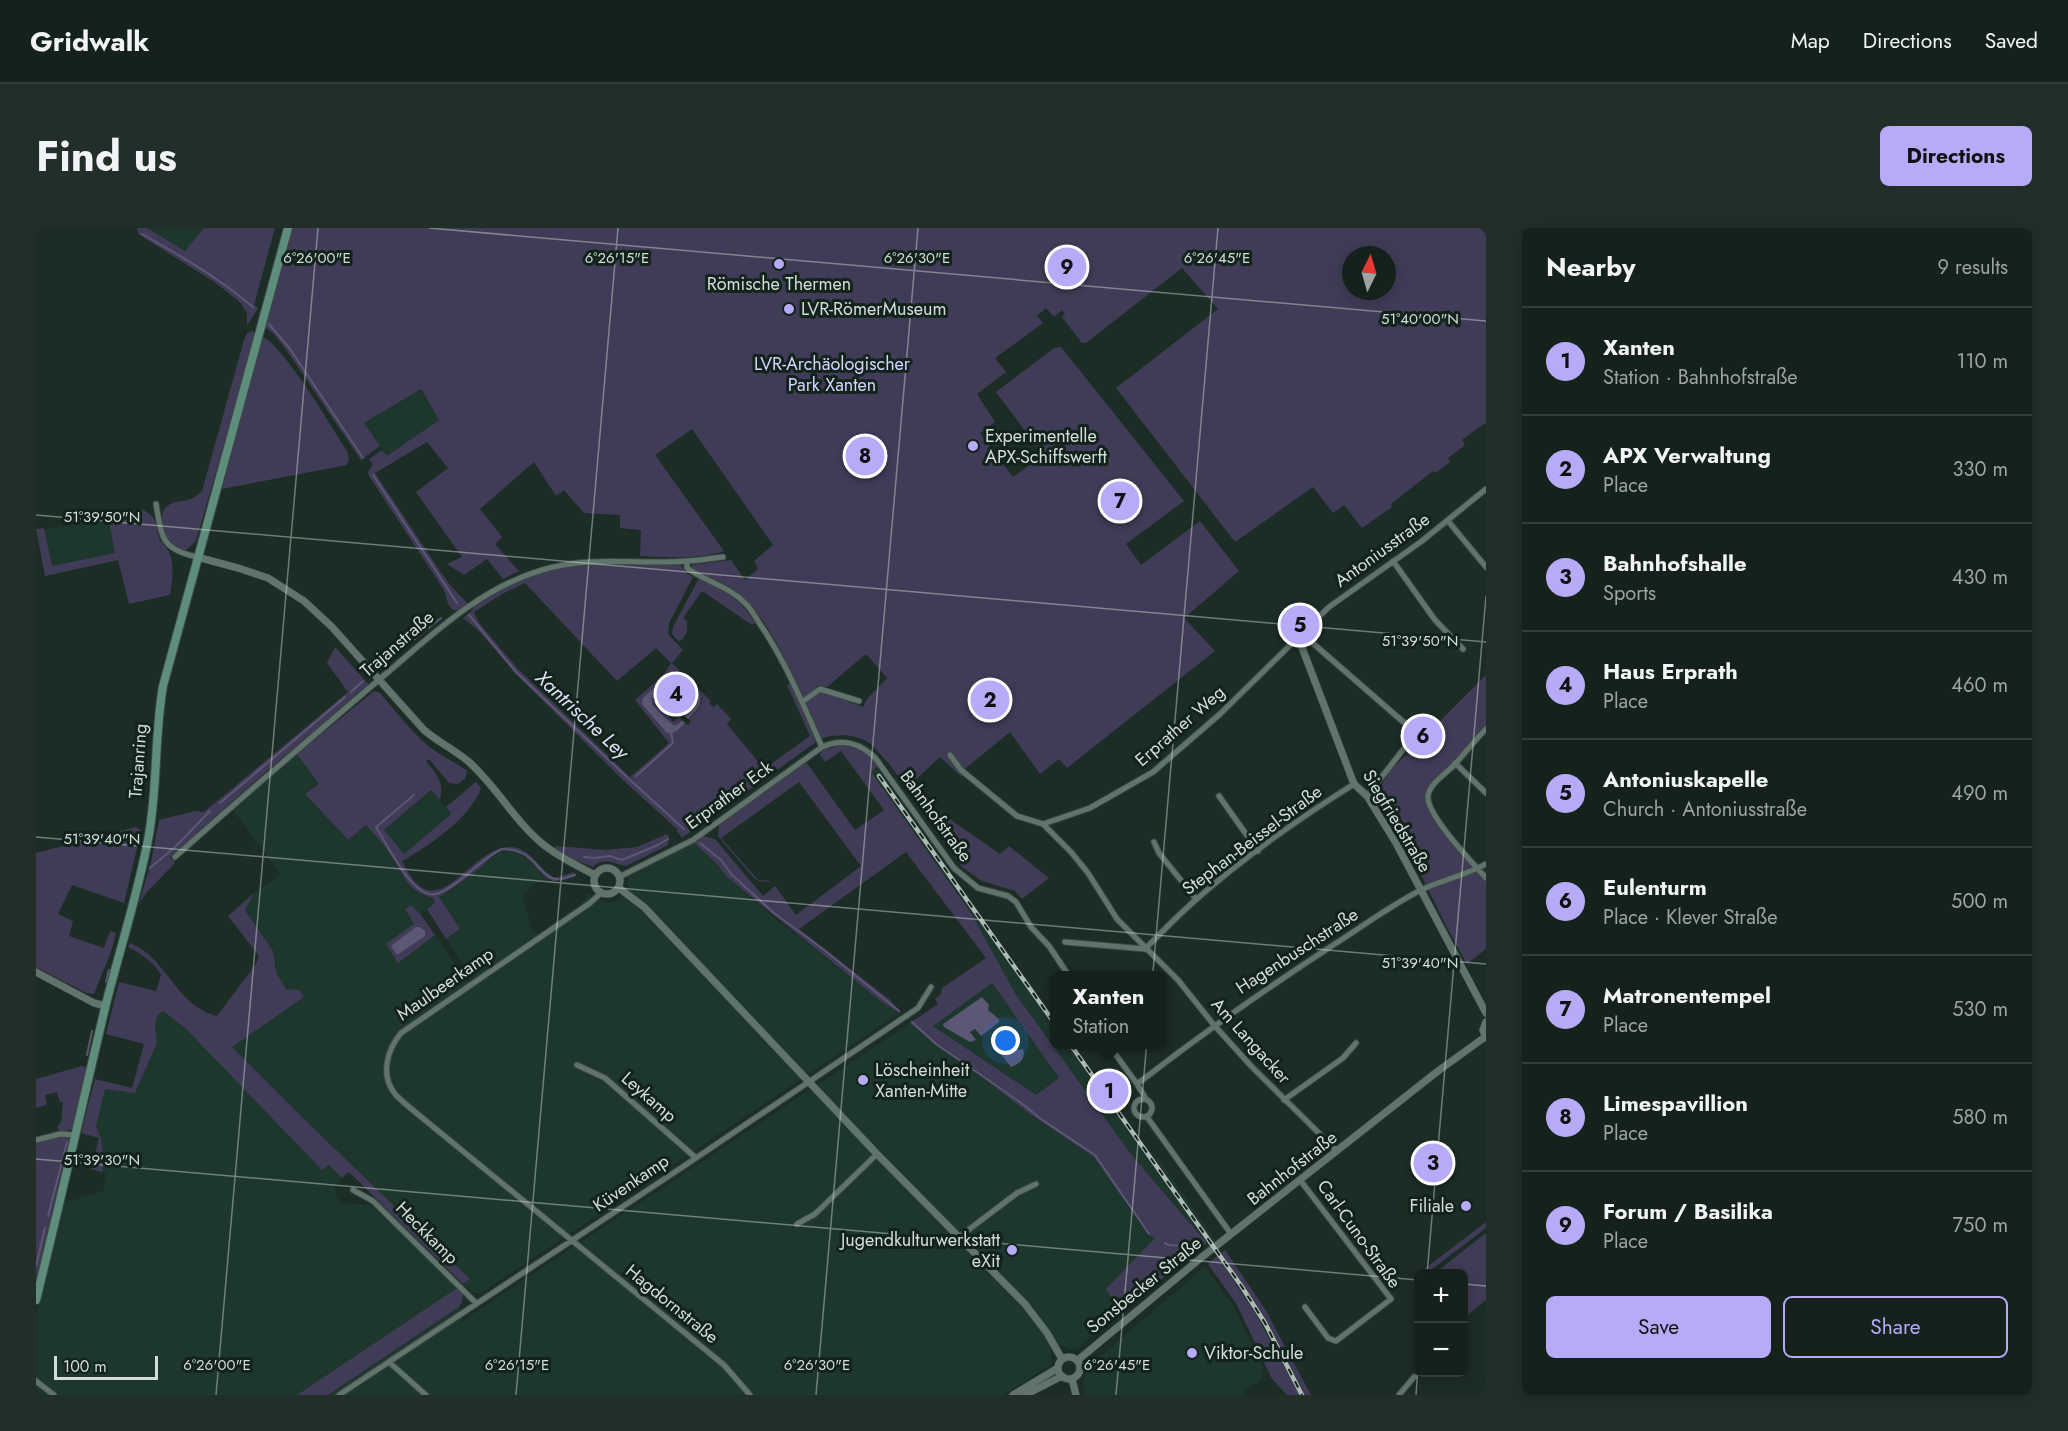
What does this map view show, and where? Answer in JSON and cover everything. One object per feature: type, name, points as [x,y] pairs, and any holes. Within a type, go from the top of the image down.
[{"type":"main road","name":"Trajanring","points":[[36,1300],[106,1006],[125,940],[150,828],[158,714],[163,686],[288,228]]},
{"type":"street","name":"Antoniusstraße","points":[[1298,637],[1329,607],[1448,521],[1486,489]]},
{"type":"street","points":[[156,504],[161,534],[168,546],[176,552],[268,578],[304,601],[332,627],[424,730],[478,770],[544,845],[596,875]]},
{"type":"street","points":[[1448,521],[1486,567]]},
{"type":"street","name":"Trajanstraße","points":[[175,857],[273,769],[449,619],[507,583],[563,565],[584,562],[687,561],[723,557]]},
{"type":"street","points":[[687,561],[687,567],[696,575],[725,587],[746,604],[772,642],[792,678],[822,747]]},
{"type":"street","points":[[1393,561],[1435,620],[1463,650]]},
{"type":"street","name":"Siegfriedstraße","points":[[1298,637],[1354,784],[1366,796],[1396,843],[1486,1013]]},
{"type":"street","name":"Erprather Weg","points":[[1042,824],[1090,808],[1153,772],[1220,714],[1298,637]]},
{"type":"street","points":[[1308,639],[1416,733],[1366,796]]},
{"type":"street","points":[[802,702],[820,689],[859,701]]},
{"type":"street","points":[[1486,729],[1433,785],[1428,797],[1442,827],[1486,878]]},
{"type":"street","name":"Erprather Eck","points":[[620,877],[693,840],[822,747],[838,742],[855,744]]},
{"type":"street","name":"Bahnhofstraße","points":[[855,744],[864,748],[876,759],[948,861],[959,873],[978,888],[1008,896],[1016,902],[1031,927],[1049,946],[1066,971]]},
{"type":"street","points":[[950,755],[961,770],[1017,816],[1042,824]]},
{"type":"street","points":[[1455,763],[1486,793]]},
{"type":"street","name":"Stephan-Beissel-Straße","points":[[1145,949],[1196,899],[1229,872],[1354,784]]},
{"type":"street","points":[[1218,796],[1258,851]]},
{"type":"street","name":"Am Langacker","points":[[1042,824],[1071,852],[1088,873],[1117,918],[1178,980],[1214,1025],[1284,1100],[1336,1151]]},
{"type":"street","points":[[1154,842],[1159,853],[1196,899]]},
{"type":"street","name":"Hagenbuschstraße","points":[[1137,1084],[1214,1025],[1291,972],[1420,891],[1486,864]]},
{"type":"street","points":[[601,893],[595,886],[596,875],[608,868],[617,872],[620,877],[619,888],[644,906],[877,1154],[1032,1311],[1062,1359]]},
{"type":"street","name":"Maulbeerkamp","points":[[571,1241],[394,1094],[386,1068],[393,1042],[401,1033],[590,903],[601,893],[611,894],[619,888]]},
{"type":"street","points":[[1065,942],[1145,949]]},
{"type":"street","points":[[36,972],[94,1003],[106,1006]]},
{"type":"street","name":"Küvenkamp","points":[[339,1395],[918,1008],[931,987]]},
{"type":"street","points":[[1485,1037],[1483,1030],[1486,1022]]},
{"type":"street","name":"Bahnhofstraße","points":[[1231,1234],[1438,1071],[1485,1037]]},
{"type":"street","points":[[1284,1100],[1343,1058],[1356,1043]]},
{"type":"street","points":[[1112,1049],[1151,1104],[1150,1115],[1147,1117]]},
{"type":"street","name":"Leykamp","points":[[577,1065],[605,1078],[696,1158]]},
{"type":"street","points":[[1146,1099],[1137,1101],[1134,1110],[1140,1117],[1147,1117]]},
{"type":"street","points":[[1147,1117],[1231,1234]]},
{"type":"street","points":[[36,1140],[60,1134],[76,1135]]},
{"type":"street","points":[[797,1224],[815,1215],[877,1154]]},
{"type":"street","name":"Carl-Cuno-Straße","points":[[1300,1180],[1391,1299],[1341,1339],[1335,1341],[1328,1338],[1305,1307]]},
{"type":"street","points":[[958,1238],[1017,1193],[1036,1184]]},
{"type":"street","name":"Heckkamp","points":[[353,1190],[373,1201],[476,1303]]},
{"type":"street","name":"Sonsbecker Straße","points":[[1077,1360],[1231,1234]]},
{"type":"street","name":"Hagdornstraße","points":[[571,1241],[724,1365],[750,1395]]},
{"type":"street","points":[[1013,1395],[1058,1368],[1062,1359],[1071,1356],[1077,1360],[1081,1370],[1072,1379]]},
{"type":"street","points":[[389,1362],[426,1395]]},
{"type":"street","points":[[1058,1368],[1062,1376]]},
{"type":"street","points":[[1025,1395],[1062,1376],[1072,1379]]},
{"type":"street","points":[[1401,1394],[1414,1377]]},
{"type":"street","points":[[1072,1379],[1076,1395]]},
{"type":"street","points":[[36,1381],[54,1395]]},
{"type":"shaded area","points":[[147,228],[204,228],[185,251]]},
{"type":"shaded area","points":[[420,389],[440,420],[387,456],[364,423]]},
{"type":"shaded area","points":[[104,518],[109,522],[115,553],[52,566],[44,530]]},
{"type":"shaded area","points":[[672,670],[700,695],[701,699],[698,708],[688,719],[685,716],[698,702],[698,698],[677,678],[673,678],[652,699],[652,704],[673,725],[677,725],[682,720],[685,723],[671,734],[666,732],[642,704],[643,698]]},
{"type":"shaded area","points":[[297,754],[319,784],[305,794],[347,840],[366,825],[389,852],[402,876],[413,889],[424,896],[433,898],[435,903],[421,914],[467,982],[473,978],[446,939],[460,929],[438,897],[453,889],[499,852],[512,849],[519,852],[536,865],[548,879],[533,884],[522,895],[532,931],[538,934],[582,904],[588,893],[608,903],[616,902],[627,893],[629,877],[694,843],[717,864],[728,878],[772,916],[883,1003],[900,1013],[481,1293],[474,1293],[463,1284],[470,1279],[232,1047],[294,1004],[299,990],[286,989],[276,972],[273,951],[245,909],[254,893],[281,874],[232,809]]},
{"type":"shaded area","points":[[877,768],[1050,1014],[1050,1042],[1015,993],[971,913],[871,772]]},
{"type":"shaded area","points":[[432,790],[451,814],[404,854],[384,830]]},
{"type":"shaded area","points":[[416,927],[425,931],[425,936],[397,955],[391,946]]},
{"type":"shaded area","points":[[991,982],[1059,1078],[1036,1095],[932,1025]]},
{"type":"shaded area","points":[[982,997],[989,1005],[988,1010],[999,1019],[999,1022],[981,1036],[975,1029],[970,1032],[976,1040],[970,1042],[944,1027],[943,1024]]},
{"type":"shaded area","points":[[163,1011],[185,1028],[322,1170],[329,1165],[342,1178],[336,1184],[337,1198],[343,1203],[369,1205],[375,1209],[457,1288],[297,1395],[36,1395],[36,1317],[63,1203],[103,1191],[106,1174],[102,1172],[104,1162],[101,1139],[96,1126],[105,1089],[135,1093],[157,1043],[155,1024],[158,1015]]},
{"type":"shaded area","points":[[910,1023],[1039,1121],[1086,1149],[1112,1181],[1149,1235],[1155,1238],[1106,1289],[1119,1313],[1078,1347],[1070,1349],[1060,1345],[1050,1350],[1052,1358],[1050,1365],[1012,1390],[1003,1395],[328,1395],[459,1307],[462,1321]]},
{"type":"shaded area","points":[[1008,1033],[1018,1050],[1023,1049],[1024,1053],[1022,1061],[1011,1067],[993,1044],[994,1041]]},
{"type":"shaded area","points":[[1055,1049],[1076,1049],[1152,1157],[1158,1158],[1213,1237],[1267,1322],[1305,1395],[1300,1395],[1256,1314],[1217,1256],[1130,1153]]},
{"type":"shaded area","points":[[1205,1267],[1233,1305],[1263,1367],[1261,1381],[1244,1391],[1244,1395],[1085,1395],[1083,1383],[1090,1365]]},
{"type":"green space","points":[[137,228],[147,228],[185,251],[204,228],[275,228],[254,305],[258,308],[247,326],[247,314],[241,303],[216,283],[138,234]]},
{"type":"green space","name":"LVR-Archäologischer Park Xanten","points":[[292,228],[1486,228],[1486,424],[1462,440],[1465,445],[1448,458],[1450,462],[1435,473],[1433,471],[1391,504],[1392,507],[1362,528],[1344,505],[1333,513],[1313,487],[1235,542],[1116,388],[1218,309],[1182,268],[1086,343],[1082,343],[1062,317],[1065,314],[1062,310],[1054,317],[1046,308],[1037,316],[1043,323],[995,358],[1006,372],[977,394],[995,422],[980,433],[1013,477],[1043,455],[996,392],[1054,348],[1061,347],[1184,501],[1126,544],[1141,565],[1200,521],[1239,571],[1184,618],[1215,651],[1067,768],[1059,759],[1040,774],[1010,732],[966,768],[962,777],[940,757],[911,784],[928,804],[1000,854],[1009,846],[1049,878],[1022,899],[1015,891],[982,881],[962,867],[890,765],[871,744],[847,735],[820,739],[805,703],[820,691],[863,707],[867,699],[887,678],[866,654],[827,687],[822,688],[819,685],[802,697],[776,641],[759,615],[728,586],[692,570],[692,565],[731,560],[745,580],[758,569],[754,561],[773,545],[692,429],[655,455],[724,551],[703,556],[640,556],[641,530],[620,528],[620,515],[584,513],[564,490],[556,496],[534,462],[480,509],[502,537],[495,544],[519,571],[503,579],[487,559],[464,575],[447,564],[462,557],[416,492],[448,468],[427,442],[375,473],[440,571],[468,604],[459,610],[453,610],[448,604],[444,590],[368,472],[373,464],[369,459],[382,450],[387,456],[439,420],[421,389],[364,423],[380,446],[361,460],[274,334],[265,327]]},
{"type":"green space","points":[[252,331],[256,333],[196,541],[186,550],[179,549],[169,540],[165,532],[163,511],[167,506],[193,498],[202,491],[244,340],[247,333]]},
{"type":"green space","points":[[262,336],[272,343],[295,371],[347,451],[349,459],[347,465],[222,489]]},
{"type":"green space","points":[[141,509],[153,518],[160,540],[171,557],[173,573],[170,595],[129,604],[118,560],[45,576],[36,529],[44,528],[52,566],[115,553],[109,522],[117,514]]},
{"type":"green space","points":[[582,564],[680,564],[686,573],[693,577],[669,623],[668,634],[683,650],[672,663],[711,701],[709,703],[713,707],[717,704],[731,719],[727,724],[764,769],[810,736],[787,685],[791,684],[816,742],[682,838],[678,830],[624,781],[515,673],[480,632],[463,618],[473,610],[472,608],[511,585],[538,574]],"holes":[[[525,583],[617,681],[656,648],[671,663],[664,674],[635,700],[669,743],[630,777],[517,668],[479,623],[474,612],[502,594]],[[673,670],[702,699],[698,709],[688,719],[691,721],[688,725],[685,723],[671,734],[643,698]]]},
{"type":"green space","points":[[699,578],[731,596],[744,607],[755,623],[752,625],[702,591],[683,618],[687,621],[687,632],[682,640],[678,641],[672,634],[673,627]]},
{"type":"green space","points":[[335,647],[369,685],[263,774],[170,857],[175,863],[139,903],[151,862],[159,820],[195,811],[204,812],[348,692],[327,663]]},
{"type":"green space","points":[[1486,675],[1486,729],[1433,785],[1428,797],[1442,827],[1486,878],[1486,949],[1467,964],[1415,862],[1379,804],[1378,795],[1390,771]]},
{"type":"green space","points":[[673,678],[677,678],[698,698],[698,702],[685,716],[682,714],[696,700],[677,681],[655,699],[673,722],[679,717],[682,720],[677,725],[673,725],[652,704],[652,699]]},
{"type":"green space","points":[[374,691],[379,692],[427,745],[467,771],[465,779],[458,784],[449,783],[429,759],[426,761],[440,783],[440,800],[431,790],[384,830],[404,854],[451,814],[446,807],[476,782],[481,788],[468,810],[448,830],[402,861],[415,882],[428,890],[440,889],[494,851],[510,847],[524,851],[555,878],[574,872],[576,876],[553,881],[517,850],[508,849],[499,852],[466,879],[439,897],[460,929],[446,939],[427,909],[435,903],[433,898],[410,886],[386,848],[366,825],[348,840],[305,794],[319,784],[297,754]]},
{"type":"green space","points":[[842,745],[867,754],[878,766],[871,772],[971,913],[1015,993],[1050,1042],[1050,1049],[1055,1049],[1130,1153],[1207,1243],[1119,1313],[1106,1289],[1155,1238],[1149,1235],[1094,1157],[1027,1112],[910,1023],[938,1004],[935,999],[941,994],[942,988],[986,958],[906,852],[799,929],[889,999],[900,1013],[883,1003],[728,878],[717,864],[694,843],[703,836],[715,839],[763,896],[775,886],[796,915],[861,866],[799,782],[721,838],[758,880],[769,882],[758,881],[754,878],[718,836],[719,825],[806,762],[855,830],[884,810],[841,751],[825,762],[820,755],[822,750]],"holes":[[[992,983],[1059,1078],[1036,1095],[933,1026]]]},
{"type":"green space","points":[[136,827],[141,831],[124,903],[72,885],[58,914],[73,921],[69,936],[104,948],[110,931],[116,933],[94,994],[86,993],[36,967],[36,853]]},
{"type":"green space","points":[[667,834],[669,836],[668,845],[626,866],[605,861],[593,867],[555,848],[556,846],[605,850],[637,847]]},
{"type":"green space","points":[[254,893],[245,910],[273,951],[276,972],[286,989],[299,990],[304,997],[232,1047],[470,1279],[463,1284],[349,1172],[342,1178],[329,1165],[322,1170],[185,1028],[163,1011],[158,1015],[155,1024],[157,1043],[135,1093],[105,1089],[96,1126],[101,1139],[104,1162],[102,1172],[91,1169],[99,1138],[81,1133],[95,1079],[132,1088],[144,1044],[106,1034],[119,982],[156,991],[161,975],[142,955],[128,947],[130,943],[151,957],[190,1001],[217,1016],[256,964],[259,956],[228,916]]},
{"type":"green space","points":[[411,905],[435,935],[398,963],[386,944],[414,924],[405,909]]},
{"type":"green space","points":[[82,1066],[88,1068],[75,1129],[60,1132],[57,1127],[61,1122],[63,1102],[60,1102],[57,1092],[45,1095],[47,1105],[36,1108],[36,1079]]},
{"type":"green space","points":[[61,1135],[72,1138],[36,1282],[36,1143]]},
{"type":"green space","points":[[1486,1222],[1486,1228],[1432,1269],[1424,1269]]},
{"type":"green space","points":[[1486,1233],[1486,1300],[1468,1315],[1468,1269],[1440,1269]]},
{"type":"green space","points":[[1225,1250],[1265,1309],[1311,1395],[1305,1395],[1267,1322],[1221,1253]]},
{"type":"green space","points":[[1217,1256],[1256,1314],[1300,1395],[1287,1395],[1272,1379],[1237,1305],[1208,1264]]},
{"type":"green space","points":[[457,1288],[463,1295],[459,1307],[328,1395],[297,1395]]},
{"type":"waterway","name":"Xantrische Ley","points":[[142,234],[213,277],[253,307]]},
{"type":"waterway","name":"Xantrische Ley","points":[[269,324],[290,349],[363,458]]},
{"type":"waterway","name":"Xantrische Ley","points":[[373,475],[457,603]]},
{"type":"waterway","name":"Xantrische Ley","points":[[469,615],[517,673],[684,829]]},
{"type":"waterway","points":[[381,666],[441,618]]},
{"type":"waterway","points":[[351,692],[363,681]]},
{"type":"waterway","points":[[220,803],[345,697]]},
{"type":"waterway","points":[[636,776],[673,743],[671,732]]},
{"type":"waterway","points":[[414,795],[376,827],[410,880],[427,894],[443,892],[502,849],[522,853],[551,878],[558,879]]},
{"type":"waterway","points":[[150,868],[175,847],[210,811]]},
{"type":"waterway","points":[[584,857],[610,856],[622,860],[668,839]]},
{"type":"waterway","name":"Xantrische Ley","points":[[700,843],[721,860],[732,875],[774,913],[823,949],[899,1011]]},
{"type":"waterway","points":[[562,879],[575,875]]},
{"type":"waterway","points":[[106,982],[109,970]]},
{"type":"waterway","name":"Xantrische Ley","points":[[912,1022],[936,1044],[1095,1155],[1149,1234]]},
{"type":"waterway","points":[[87,1055],[92,1031]]},
{"type":"waterway","points":[[48,1216],[67,1142]]},
{"type":"waterway","points":[[36,1266],[45,1228]]},
{"type":"waterway","name":"Xantrische Ley","points":[[1165,1243],[1184,1246]]},
{"type":"railway","points":[[879,776],[1050,1017]]},
{"type":"railway","points":[[1074,1049],[1242,1287],[1265,1323],[1302,1395]]},
{"type":"place","name":"Römische Thermen","points":[[779,264]]},
{"type":"place","name":"Forum / Basilika","points":[[1067,267]]},
{"type":"place","name":"LVR-RömerMuseum","points":[[789,309]]},
{"type":"place","name":"Experimentelle APX-Schiffswerft","points":[[973,446]]},
{"type":"place","name":"Limespavillion","points":[[865,456]]},
{"type":"place","name":"Matronentempel","points":[[1120,501]]},
{"type":"place","name":"Antoniuskapelle","points":[[1300,625]]},
{"type":"place","name":"Haus Erprath","points":[[676,694]]},
{"type":"place","name":"APX Verwaltung","points":[[990,700]]},
{"type":"place","name":"Eulenturm","points":[[1423,736]]},
{"type":"place","name":"Löscheinheit Xanten-Mitte","points":[[863,1080]]},
{"type":"place","name":"Xanten","points":[[1109,1091]]},
{"type":"place","name":"Bahnhofshalle","points":[[1433,1163]]},
{"type":"place","name":"Filiale","points":[[1466,1206]]},
{"type":"place","name":"Jugendkulturwerkstatt eXit","points":[[1012,1250]]},
{"type":"place","name":"Viktor-Schule","points":[[1192,1353]]}]
